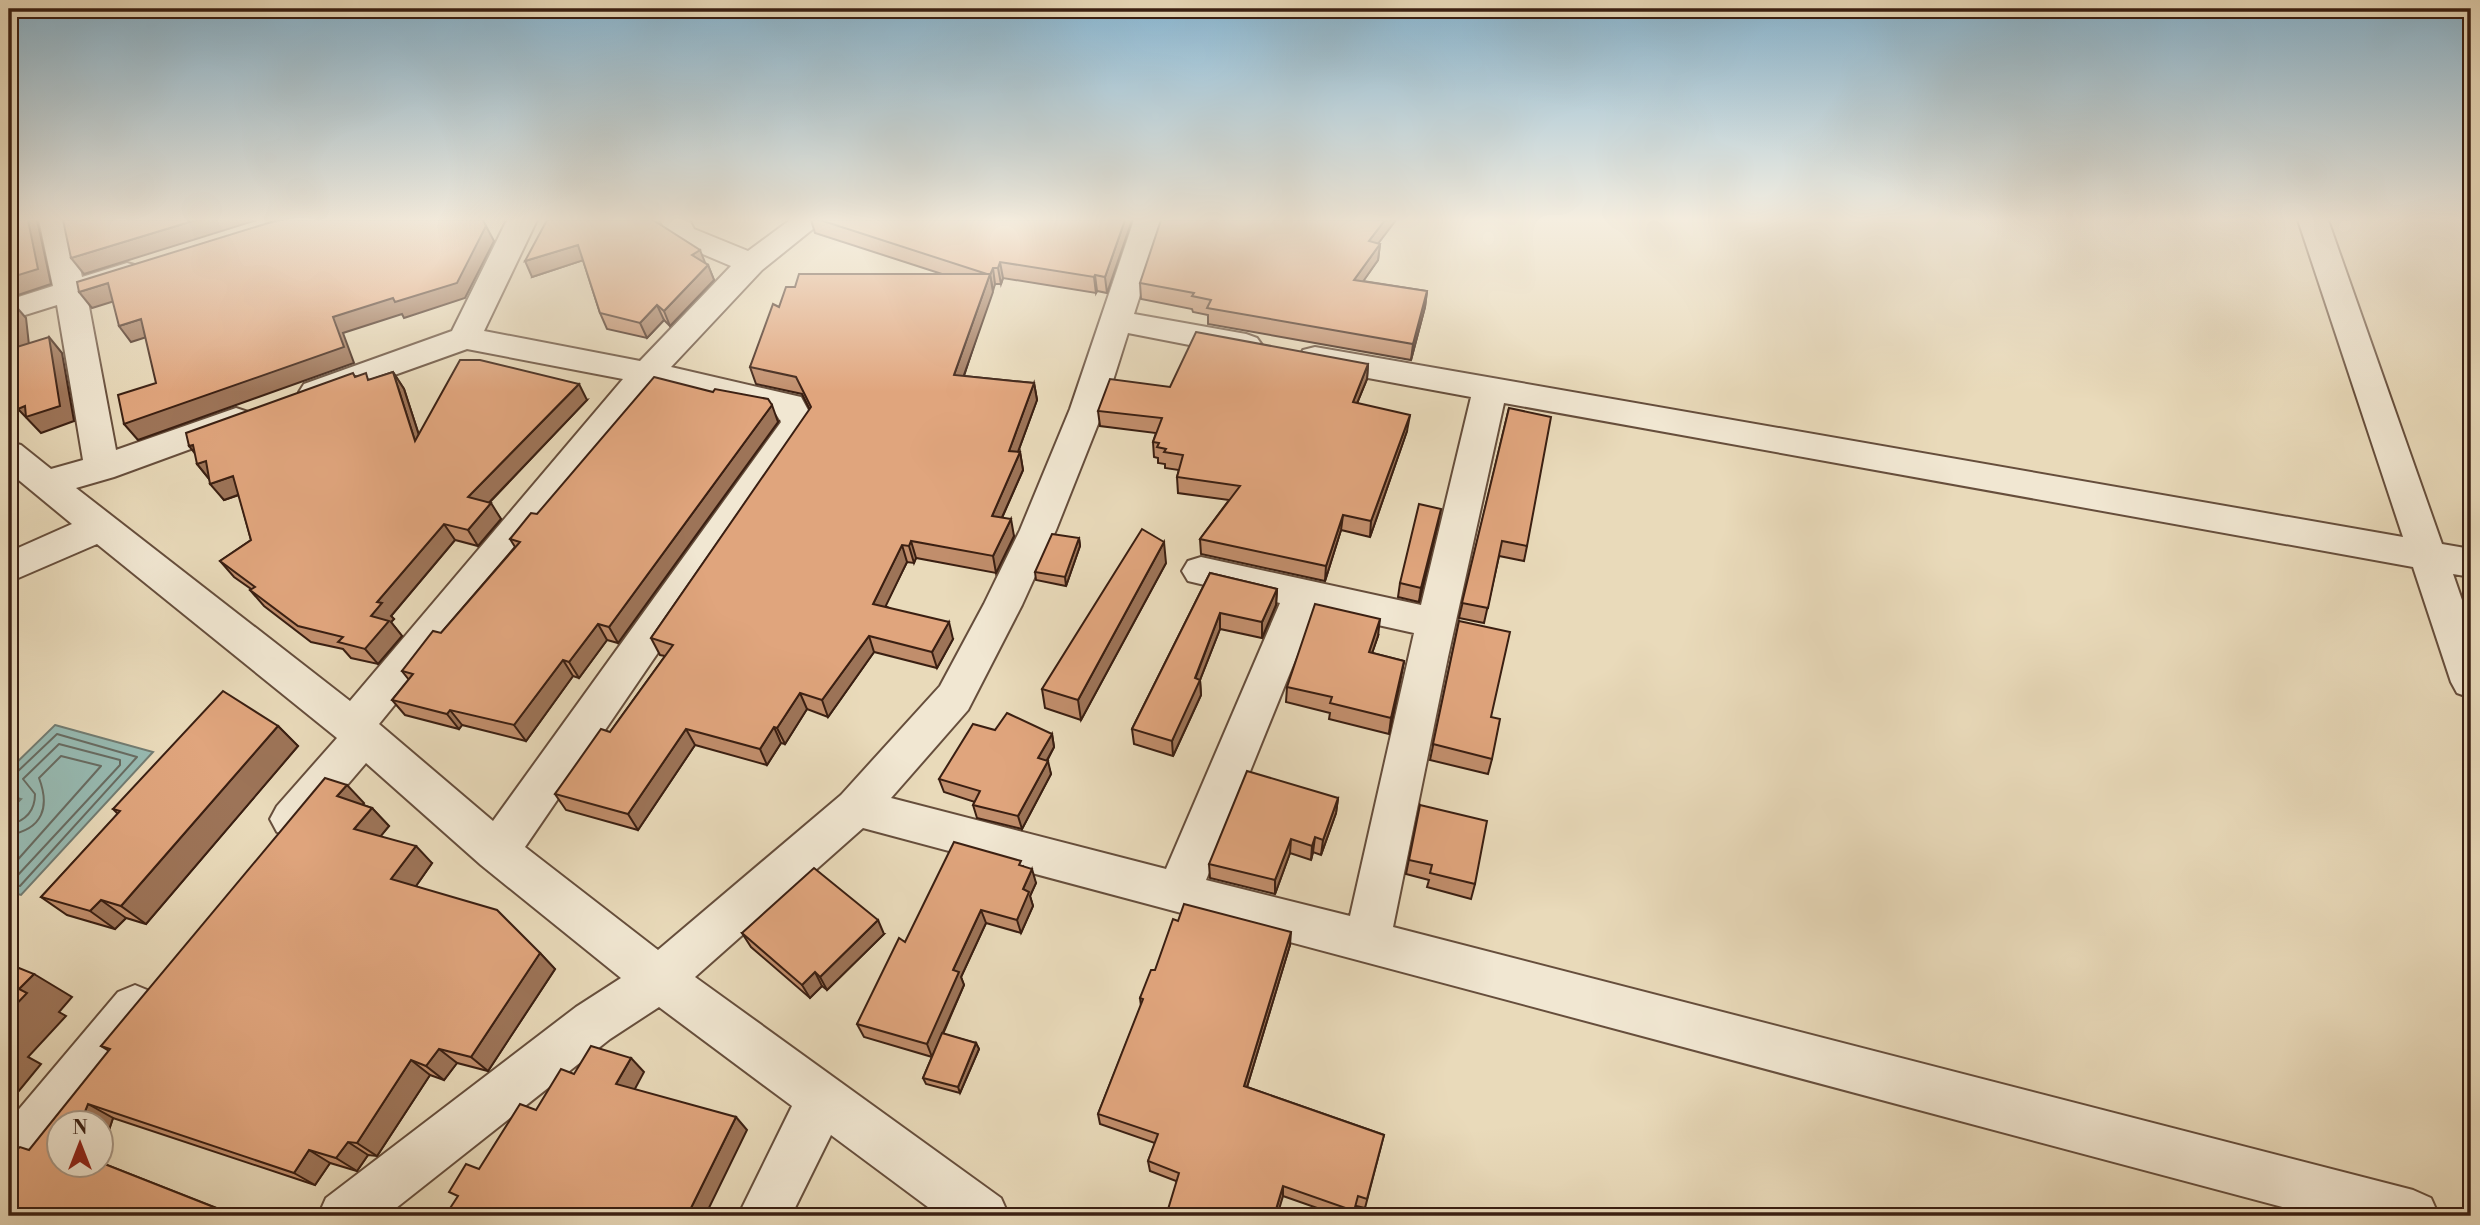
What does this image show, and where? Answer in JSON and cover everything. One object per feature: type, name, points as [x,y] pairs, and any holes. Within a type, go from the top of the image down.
[{"type":"street","points":[[67,277],[102,468]]},
{"type":"street","points":[[9,310],[114,277]]},
{"type":"street","points":[[465,338],[494,277]]},
{"type":"street","points":[[268,848],[647,373],[738,277]]},
{"type":"street","points":[[344,1216],[593,1023],[659,980],[707,935],[856,808],[954,698],[1003,605],[1038,530],[1087,409],[1131,277]]},
{"type":"street","points":[[2333,277],[2471,682]]},
{"type":"street","points":[[1118,321],[2471,563]]},
{"type":"street","points":[[45,483],[102,468],[465,338],[647,373],[789,405],[798,423],[497,851]]},
{"type":"street","points":[[1367,942],[1436,622],[1490,389]]},
{"type":"street","points":[[9,454],[359,732],[497,851],[659,980],[982,1216]]},
{"type":"street","points":[[9,568],[102,526]]},
{"type":"street","points":[[1201,571],[1436,622]]},
{"type":"street","points":[[1179,892],[1303,593]]},
{"type":"street","points":[[856,808],[2413,1216]]},
{"type":"street","points":[[9,1160],[162,975]]},
{"type":"street","points":[[764,1216],[822,1099]]},
{"type":"water","points":[[55,725],[153,752],[21,895],[9,892],[9,811],[21,799],[9,796],[9,770]]},
{"type":"building","points":[[93,277],[460,277],[457,283],[395,302],[393,298],[333,317],[344,347],[124,424],[118,395],[156,383],[141,319],[119,326],[108,283],[79,292],[77,282]]},
{"type":"building","points":[[588,277],[696,277],[664,311],[657,305],[640,323],[600,313]]},
{"type":"building","points":[[798,277],[989,277],[954,375],[1034,383],[1009,451],[1020,452],[992,516],[1011,519],[993,556],[911,541],[909,546],[902,545],[873,604],[949,622],[932,652],[869,636],[822,700],[800,693],[760,749],[686,729],[628,814],[555,794],[601,729],[610,732],[673,645],[651,638],[811,407],[796,377],[750,367],[773,304],[779,307],[786,287],[795,287]]},
{"type":"building","points":[[1142,277],[1356,277],[1354,280],[1427,291],[1413,344],[1207,308],[1211,300],[1192,296],[1194,293],[1140,283]]},
{"type":"building","points":[[12,302],[17,347],[49,337],[60,406],[26,417],[25,406],[18,409],[9,360],[9,303]]},
{"type":"building","points":[[1196,332],[1368,364],[1353,402],[1410,415],[1371,521],[1343,515],[1326,566],[1200,539],[1240,486],[1177,477],[1183,455],[1164,452],[1166,449],[1157,447],[1159,443],[1153,442],[1162,418],[1098,411],[1110,379],[1170,387]]},
{"type":"building","points":[[460,360],[480,360],[579,384],[468,497],[491,503],[468,530],[444,524],[377,602],[382,603],[371,616],[389,621],[365,649],[338,642],[343,637],[298,626],[250,590],[255,587],[220,561],[251,540],[233,476],[210,484],[206,461],[197,464],[193,445],[189,446],[186,433],[353,373],[355,377],[366,373],[368,380],[393,372],[415,441]]},
{"type":"building","points":[[654,377],[713,392],[715,389],[768,399],[772,405],[609,627],[598,624],[569,662],[563,660],[514,725],[450,710],[447,714],[392,700],[413,674],[402,671],[433,631],[441,633],[520,542],[510,539],[531,513],[537,514]]},
{"type":"building","points":[[1509,408],[1551,417],[1527,546],[1502,541],[1488,608],[1462,603]]},
{"type":"building","points":[[1419,504],[1441,509],[1421,588],[1400,583]]},
{"type":"building","points":[[1142,529],[1164,542],[1078,700],[1042,689]]},
{"type":"building","points":[[1052,534],[1079,538],[1065,577],[1035,572]]},
{"type":"building","points":[[1210,573],[1277,589],[1262,622],[1220,613],[1195,678],[1200,680],[1172,741],[1132,729]]},
{"type":"building","points":[[1315,604],[1380,619],[1369,652],[1404,661],[1391,718],[1330,703],[1332,697],[1287,687]]},
{"type":"building","points":[[1459,621],[1510,632],[1491,717],[1500,719],[1492,759],[1433,744]]},
{"type":"building","points":[[223,691],[278,726],[121,906],[101,900],[90,911],[41,897],[120,811],[113,809]]},
{"type":"building","points":[[1007,713],[1052,734],[1038,758],[1048,761],[1018,816],[973,805],[980,791],[939,779],[973,724],[995,730]]},
{"type":"building","points":[[1247,771],[1338,798],[1323,840],[1315,837],[1312,846],[1291,839],[1275,880],[1209,864]]},
{"type":"building","points":[[325,778],[347,785],[337,796],[372,808],[354,829],[416,846],[391,879],[497,910],[540,953],[471,1057],[439,1049],[426,1066],[411,1060],[357,1143],[348,1142],[336,1158],[309,1150],[294,1173],[116,1113],[116,1110],[106,1110],[88,1104],[86,1110],[61,1110],[110,1049],[101,1046]]},
{"type":"building","points":[[1420,805],[1487,821],[1475,884],[1430,873],[1432,865],[1409,860]]},
{"type":"building","points":[[954,842],[1021,861],[1019,865],[1032,869],[1023,889],[1029,892],[1017,920],[981,910],[953,970],[959,972],[927,1044],[857,1024],[899,938],[905,942]]},
{"type":"building","points":[[814,868],[878,920],[820,977],[815,972],[802,985],[742,933]]},
{"type":"building","points":[[1184,904],[1291,932],[1244,1086],[1384,1135],[1367,1199],[1358,1196],[1354,1211],[1283,1186],[1274,1216],[1166,1216],[1179,1173],[1148,1161],[1158,1134],[1098,1114],[1143,999],[1140,998],[1151,970],[1155,970],[1173,919],[1178,921]]},
{"type":"building","points":[[9,964],[34,974],[19,989],[27,993],[9,1012]]},
{"type":"building","points":[[942,1033],[976,1043],[958,1087],[923,1078]]},
{"type":"building","points":[[591,1046],[631,1058],[616,1084],[736,1117],[687,1216],[445,1216],[458,1196],[449,1192],[466,1164],[479,1169],[520,1104],[536,1110],[561,1069],[574,1074]]},
{"type":"building","points":[[46,1129],[46,1180],[116,1180],[116,1169],[234,1215],[9,1216],[9,1156],[20,1147],[29,1150]]}]
